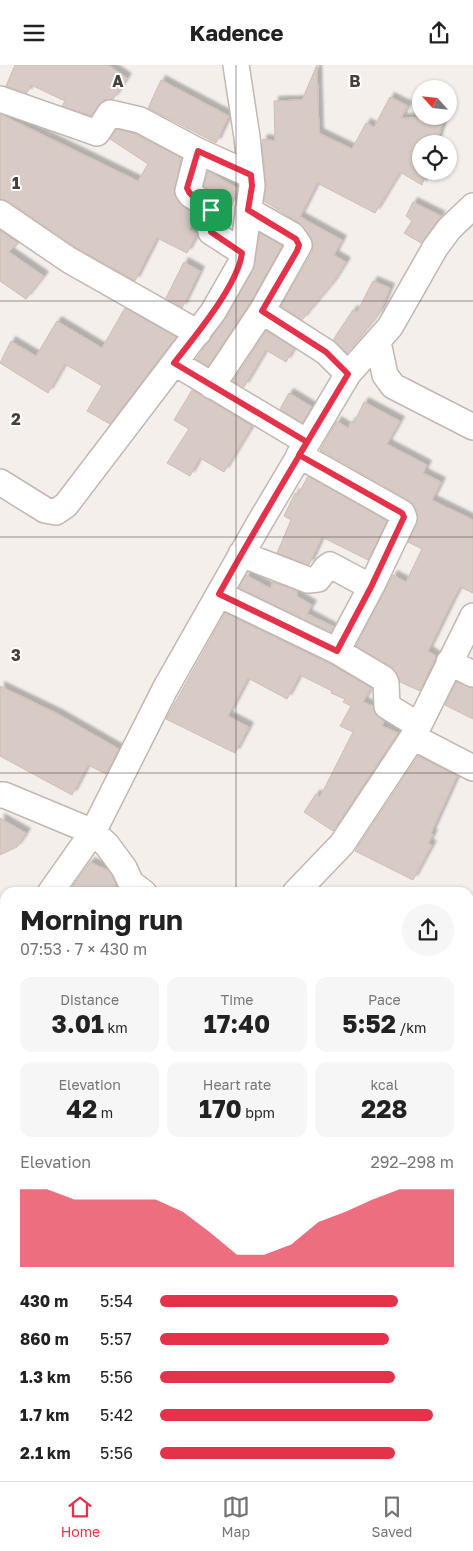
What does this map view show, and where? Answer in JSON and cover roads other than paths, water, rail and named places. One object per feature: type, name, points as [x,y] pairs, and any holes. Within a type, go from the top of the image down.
[{"type":"street","points":[[0,482],[45,510],[56,512],[66,505],[198,333],[241,263],[252,186],[236,65]]},
{"type":"street","points":[[0,99],[97,133],[110,113],[140,120],[198,151],[251,175]]},
{"type":"street","points":[[198,151],[188,191],[190,195],[210,207],[211,232],[242,253]]},
{"type":"street","points":[[54,887],[93,832],[165,689],[241,554],[348,374],[390,327],[449,229],[473,206]]},
{"type":"street","points":[[212,385],[262,311],[299,245],[292,235],[248,210]]},
{"type":"street","points":[[0,213],[69,260],[198,333]]},
{"type":"street","points":[[262,311],[326,352],[348,374]]},
{"type":"street","points":[[378,342],[384,375],[393,386],[473,427]]},
{"type":"street","points":[[174,363],[212,385],[303,449],[402,513],[403,521],[337,651]]},
{"type":"street","points":[[241,554],[308,580],[318,579],[330,565],[371,587]]},
{"type":"street","points":[[219,594],[337,651],[384,679],[388,706],[415,731],[473,768]]},
{"type":"street","points":[[301,887],[342,843],[415,731],[473,616]]},
{"type":"street","points":[[449,663],[473,674]]},
{"type":"street","points":[[0,795],[93,832],[107,845],[124,868],[133,887]]}]
